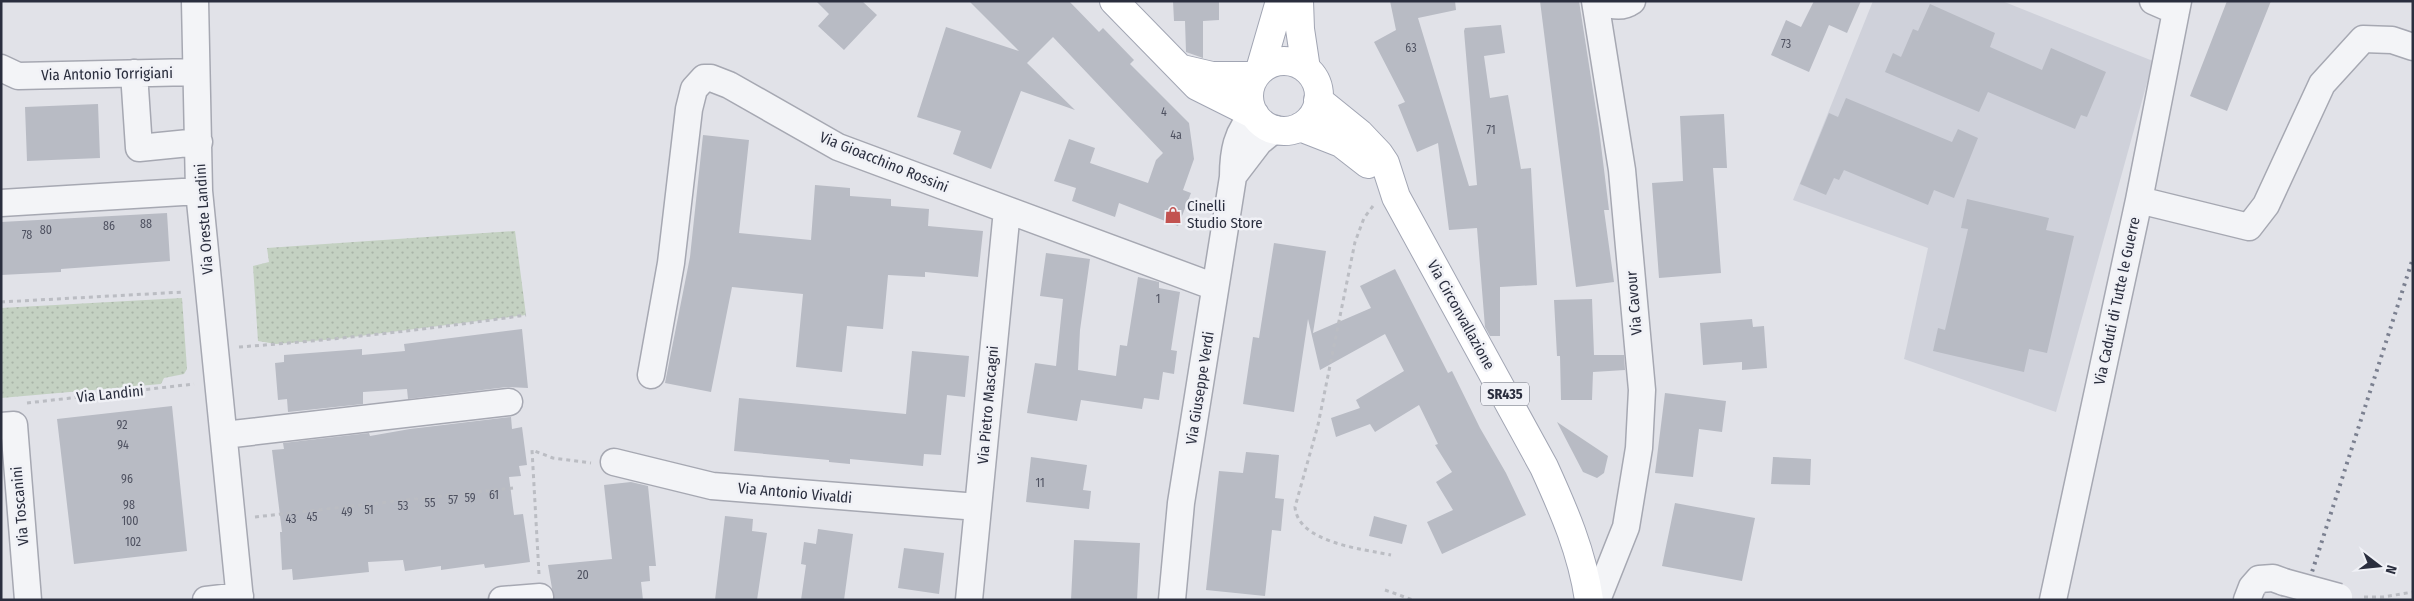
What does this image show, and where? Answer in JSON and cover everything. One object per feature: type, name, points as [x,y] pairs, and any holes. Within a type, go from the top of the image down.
[{"type":"main road","name":"Via Circonvallazione","points":[[1114,1],[1203,89],[1277,124],[1330,137],[1350,147],[1371,166],[1392,193],[1544,467],[1584,567],[1589,600]]},
{"type":"main road","points":[[1280,1],[1258,73],[1250,91],[1251,107],[1277,124],[1314,113],[1318,100],[1315,82],[1306,69],[1300,29],[1299,1]]},
{"type":"main road","points":[[1181,69],[1212,76],[1258,73],[1273,63],[1287,61],[1306,69]]},
{"type":"main road","name":"Via Circonvallazione","points":[[1318,100],[1360,134],[1379,154],[1387,168],[1392,193]]},
{"type":"street","name":"Via Oreste Landini","points":[[195,1],[195,72],[199,142],[198,191],[216,349],[240,598]]},
{"type":"street","name":"Via Cavour","points":[[1595,1],[1622,170],[1642,390],[1639,448],[1626,527],[1597,600]]},
{"type":"street","points":[[1602,1],[1612,6],[1626,5],[1632,1]]},
{"type":"street","name":"Via Caduti di Tutte le Guerre","points":[[2053,600],[2139,200],[2169,5]]},
{"type":"street","points":[[2139,200],[2249,227],[2266,205],[2322,84],[2340,64],[2363,39],[2392,40],[2413,47]]},
{"type":"street","name":"Via Antonio Torrigiani","points":[[7,74],[195,72]]},
{"type":"street","points":[[134,73],[139,148],[199,142]]},
{"type":"street","name":"Via Gioacchino Rossini","points":[[651,376],[671,263],[689,109],[694,89],[704,78],[720,81],[737,89],[831,144],[1215,287]]},
{"type":"street","name":"Via Giuseppe Verdi","points":[[1172,600],[1177,533],[1237,141],[1244,126],[1277,124]]},
{"type":"street","points":[[1,203],[198,191]]},
{"type":"street","name":"Via Pietro Mascagni","points":[[969,600],[1007,210]]},
{"type":"street","points":[[224,435],[508,402]]},
{"type":"street","name":"Via Toscanini","points":[[1,426],[14,425],[28,600]]},
{"type":"street","name":"Via Antonio Vivaldi","points":[[614,462],[712,486],[978,507]]},
{"type":"street","points":[[2248,600],[2252,587],[2259,579],[2273,578],[2339,598]]},
{"type":"street","points":[[502,600],[540,596]]},
{"type":"street","points":[[206,600],[240,598]]},
{"type":"path","points":[[1391,555],[1338,543],[1314,534],[1303,527],[1296,516],[1295,507],[1318,425],[1355,242],[1364,218],[1392,193]]},
{"type":"path","points":[[1,302],[154,294],[209,289]]},
{"type":"path","points":[[216,349],[288,344],[437,328],[526,315]]},
{"type":"path","name":"Via Landini","points":[[22,403],[219,381]]},
{"type":"path","points":[[540,596],[532,450],[553,458],[598,464],[600,458],[614,462]]},
{"type":"path","points":[[232,519],[513,488]]},
{"type":"path","points":[[1385,590],[1413,600]]},
{"type":"path","points":[[2339,598],[2383,597],[2413,592]]},
{"type":"shaded area","points":[[1873,1],[2002,1],[2153,61],[2056,412],[1904,359],[1928,248],[1793,200]]},
{"type":"green space","points":[[515,231],[526,315],[336,339],[276,344],[258,341],[253,266],[269,262],[267,248]]},
{"type":"green space","points":[[182,298],[187,369],[184,374],[164,378],[161,384],[1,398],[1,308]]},
{"type":"building","points":[[816,1],[862,1],[877,15],[844,50],[818,26],[829,14]]},
{"type":"building","points":[[969,1],[1069,1],[1099,32],[1103,28],[1134,60],[1130,64],[1189,123],[1194,159],[1183,190],[1191,193],[1178,226],[1119,203],[1115,217],[1072,201],[1076,188],[1054,181],[1069,139],[1095,148],[1090,163],[1148,183],[1156,160],[1163,153],[1053,37],[1027,63],[1075,110],[1021,91],[991,169],[953,154],[961,131],[917,117],[946,27],[1019,51]]},
{"type":"building","points":[[1173,1],[1219,1],[1219,20],[1203,21],[1203,58],[1186,52],[1185,21],[1174,21]]},
{"type":"building","points":[[1390,1],[1455,1],[1456,10],[1418,18],[1469,186],[1477,185],[1464,31],[1465,28],[1501,25],[1505,53],[1484,56],[1490,98],[1508,95],[1521,169],[1531,168],[1537,285],[1500,287],[1500,336],[1490,336],[1485,327],[1477,228],[1449,230],[1438,143],[1417,152],[1398,105],[1405,102],[1374,42],[1396,30]]},
{"type":"building","points":[[1540,1],[1579,1],[1599,129],[1609,210],[1604,210],[1614,282],[1576,287]]},
{"type":"building","points":[[1814,1],[1861,1],[1847,33],[1829,25],[1809,72],[1771,55],[1786,20],[1801,27]]},
{"type":"building","points":[[2227,1],[2271,1],[2227,111],[2190,96]]},
{"type":"building","points":[[1930,4],[1995,33],[1990,47],[2042,70],[2051,48],[2106,72],[2087,117],[2081,115],[2075,129],[1988,92],[1979,112],[1885,72],[1893,53],[1901,57],[1913,29],[1918,31]]},
{"type":"building","points":[[1846,98],[1952,142],[1958,129],[1978,138],[1954,198],[1934,190],[1928,205],[1844,170],[1839,180],[1834,178],[1826,195],[1800,184],[1829,113],[1838,117]]},
{"type":"building","points":[[98,104],[100,158],[27,161],[25,107]]},
{"type":"building","points":[[1724,114],[1727,168],[1713,168],[1721,273],[1659,278],[1652,183],[1683,181],[1680,116]]},
{"type":"building","points":[[703,135],[749,140],[739,233],[811,240],[815,185],[850,188],[850,196],[891,199],[891,206],[929,209],[928,226],[983,231],[978,277],[925,272],[925,277],[888,275],[883,329],[847,326],[842,372],[796,367],[803,294],[732,287],[711,392],[665,383],[690,257]]},
{"type":"building","points":[[1967,199],[2049,218],[2046,230],[2074,236],[2047,353],[2029,349],[2024,372],[1933,351],[1938,328],[1945,330],[1968,229],[1961,228]]},
{"type":"building","points":[[167,213],[170,261],[61,269],[61,272],[1,275],[1,222]]},
{"type":"building","points":[[1274,243],[1326,251],[1313,333],[1371,308],[1360,286],[1395,269],[1448,373],[1452,371],[1526,515],[1442,554],[1427,522],[1453,510],[1436,482],[1452,472],[1435,445],[1438,444],[1419,405],[1375,432],[1370,424],[1336,437],[1331,418],[1360,408],[1356,400],[1404,371],[1385,334],[1320,370],[1308,319],[1294,412],[1243,404],[1253,337],[1259,338]]},
{"type":"building","points":[[1046,253],[1090,259],[1080,330],[1078,370],[1116,376],[1120,345],[1127,346],[1138,277],[1159,282],[1159,288],[1180,292],[1171,350],[1177,351],[1174,374],[1163,372],[1159,400],[1144,398],[1142,409],[1081,400],[1077,421],[1027,413],[1035,363],[1056,366],[1063,299],[1040,296]]},
{"type":"building","points":[[1592,299],[1594,355],[1624,355],[1625,370],[1593,372],[1592,400],[1561,400],[1560,356],[1557,356],[1554,300]]},
{"type":"building","points":[[1752,319],[1753,327],[1764,326],[1767,368],[1742,370],[1742,362],[1703,365],[1700,323]]},
{"type":"building","points":[[522,329],[528,388],[507,387],[408,399],[407,389],[363,392],[363,404],[288,412],[287,399],[278,400],[275,363],[284,362],[284,355],[362,349],[362,355],[405,351],[404,344]]},
{"type":"building","points":[[912,351],[969,356],[965,397],[947,395],[941,455],[924,454],[923,466],[850,459],[850,464],[829,462],[829,460],[734,451],[739,398],[906,414]]},
{"type":"building","points":[[1665,393],[1726,401],[1722,432],[1699,429],[1693,477],[1655,473]]},
{"type":"building","points":[[172,406],[187,551],[74,564],[57,419]]},
{"type":"building","points":[[511,417],[512,429],[522,427],[527,465],[519,466],[521,476],[509,477],[514,515],[523,514],[530,562],[485,568],[484,564],[441,570],[441,566],[405,571],[403,560],[368,562],[369,572],[293,580],[292,569],[282,570],[280,532],[282,532],[272,450],[284,449],[283,443],[369,433],[370,436],[410,429]]},
{"type":"building","points":[[1557,422],[1608,456],[1604,473],[1597,478],[1583,472]]},
{"type":"building","points":[[1246,452],[1279,455],[1275,498],[1284,499],[1281,531],[1272,530],[1265,596],[1206,590],[1219,471],[1243,473]]},
{"type":"building","points":[[1031,457],[1087,465],[1083,490],[1091,491],[1089,509],[1026,502]]},
{"type":"building","points":[[1773,457],[1811,459],[1810,485],[1771,484]]},
{"type":"building","points":[[631,482],[648,486],[656,566],[649,566],[650,581],[641,582],[643,600],[554,600],[548,565],[612,559],[604,485]]},
{"type":"building","points":[[1675,503],[1755,518],[1742,581],[1662,566]]},
{"type":"building","points":[[725,516],[753,519],[752,531],[767,533],[757,600],[715,600]]},
{"type":"building","points":[[1374,516],[1407,525],[1402,544],[1369,536]]},
{"type":"building","points":[[818,529],[853,534],[844,600],[801,600],[806,565],[801,564],[804,542],[816,544]]},
{"type":"building","points":[[1074,540],[1140,543],[1137,600],[1071,600]]},
{"type":"building","points":[[904,548],[944,553],[939,594],[898,588]]},
{"type":"railway","points":[[2303,600],[2413,258]]},
{"type":"place","name":"Cinelli Studio Store","points":[[1173,215]]}]
